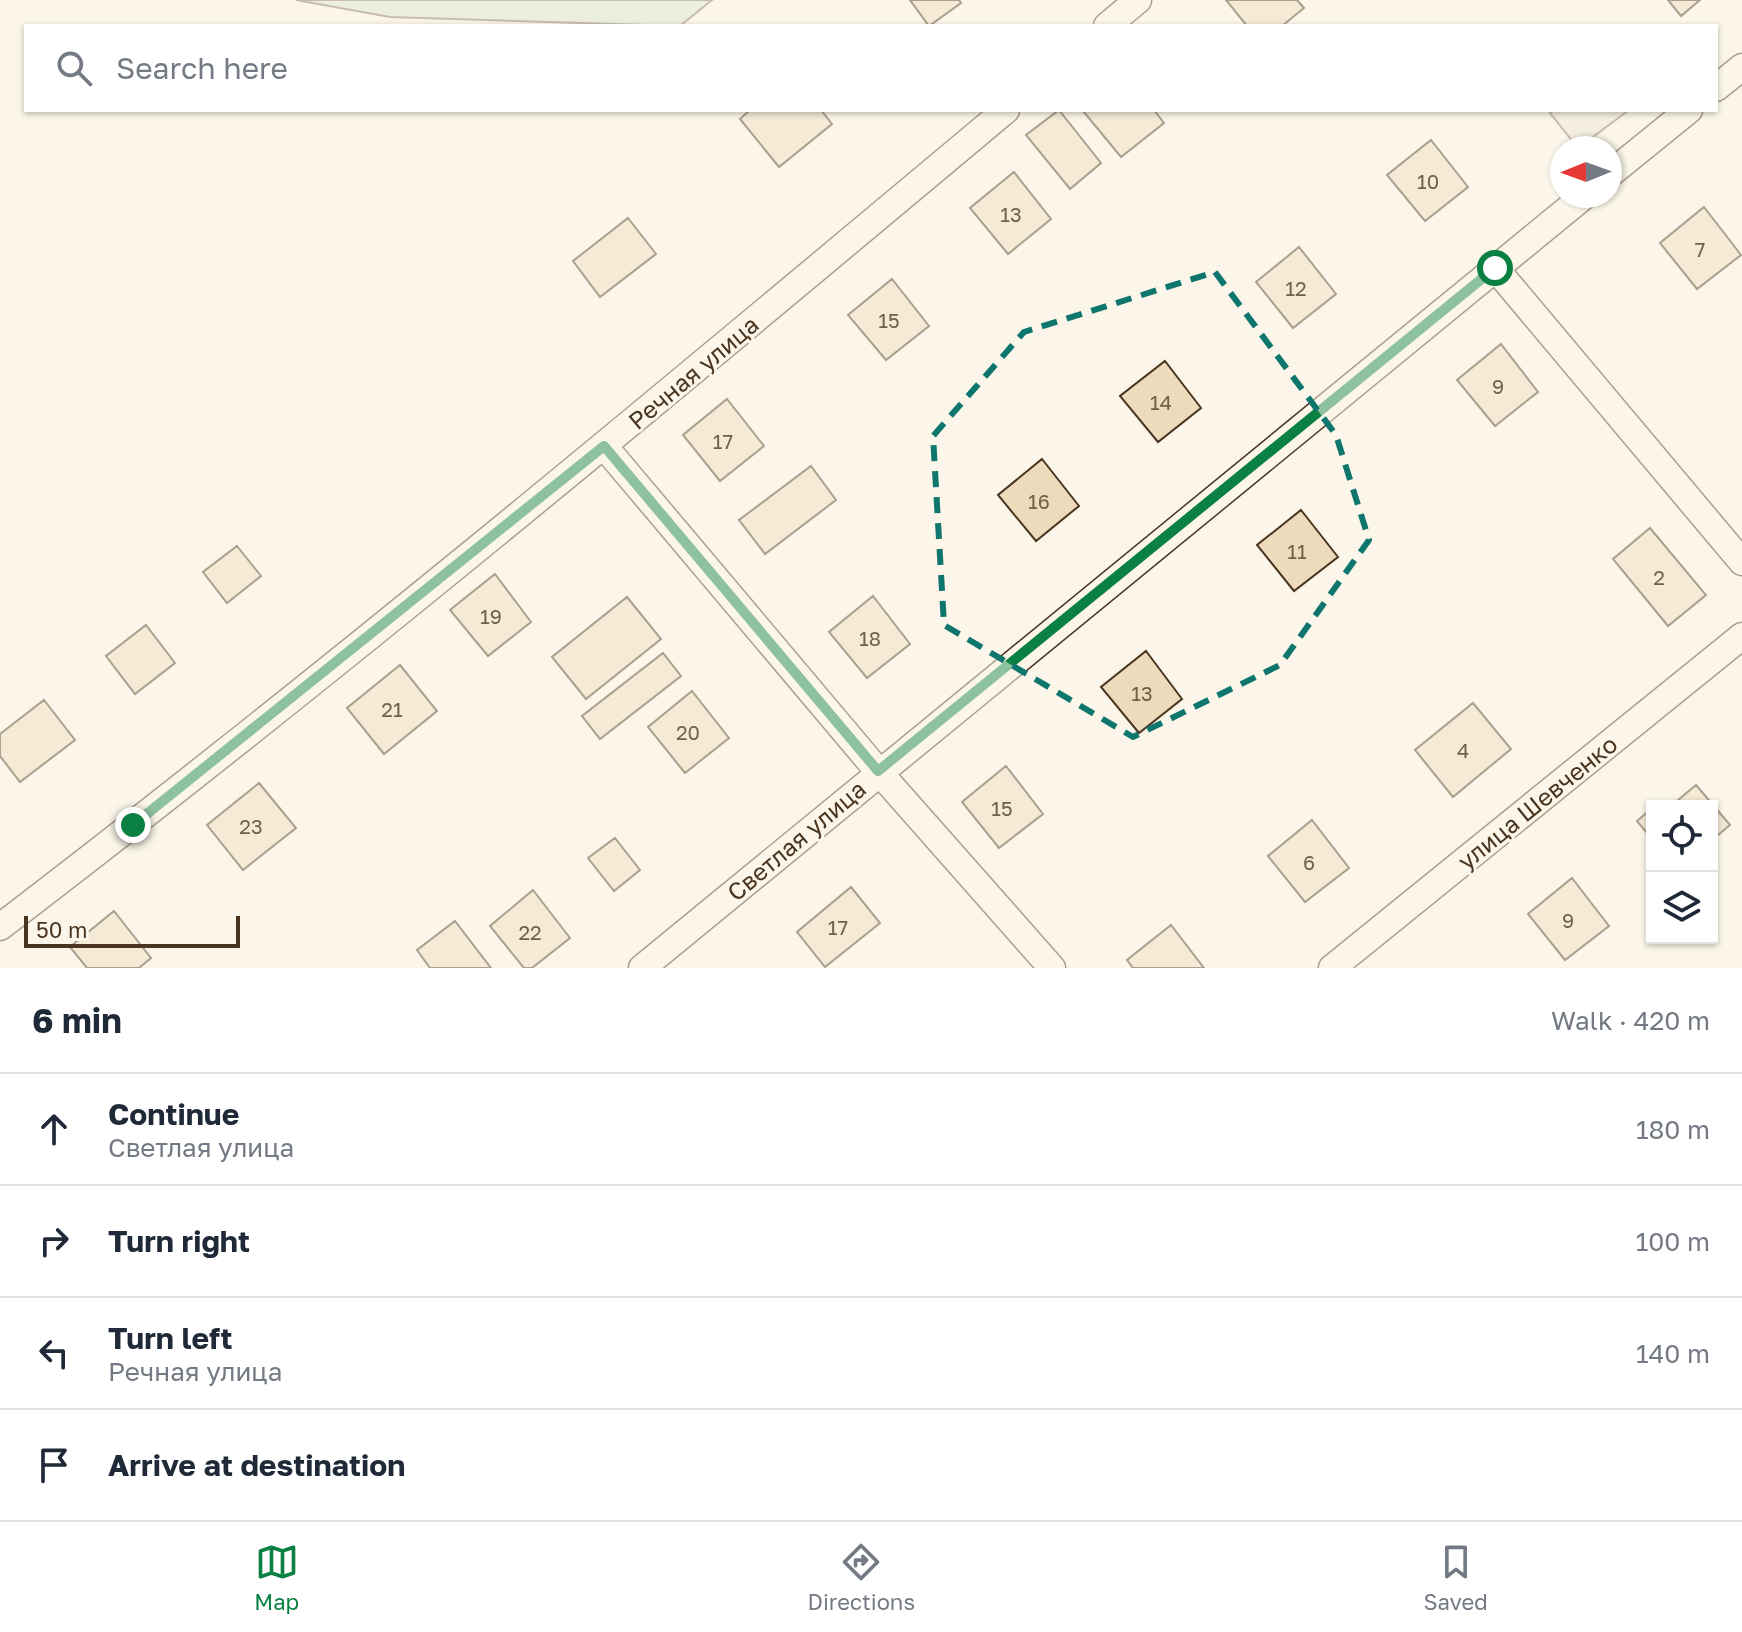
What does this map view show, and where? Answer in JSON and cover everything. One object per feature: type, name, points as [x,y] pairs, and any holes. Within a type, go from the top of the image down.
[{"type":"street","points":[[1109,24],[1138,0]]},
{"type":"street","points":[[1718,86],[1742,67]]},
{"type":"street","name":"Речная улица","points":[[0,927],[133,825],[604,446],[1004,112]]},
{"type":"street","points":[[1622,164],[1687,112]]},
{"type":"street","name":"Светлая улица","points":[[642,968],[878,771],[1569,208]]},
{"type":"street","points":[[1495,268],[1742,562]]},
{"type":"street","points":[[604,446],[878,771],[1052,968]]},
{"type":"street","name":"улица Шевченко","points":[[1332,968],[1742,636]]},
{"type":"highlighted area","points":[[1215,272],[1336,435],[1369,540],[1280,665],[1133,737],[944,625],[933,436],[1024,332]]},
{"type":"green space","points":[[296,0],[712,0],[682,24],[390,17]]},
{"type":"shaded area","points":[[1626,112],[1594,136],[1568,136],[1550,113]]},
{"type":"building","points":[[910,0],[959,0],[961,3],[928,24]]},
{"type":"building","points":[[1226,0],[1297,0],[1304,8],[1284,24],[1245,24]]},
{"type":"building","points":[[1668,0],[1700,0],[1681,16]]},
{"type":"building","points":[[748,112],[823,112],[832,124],[779,167],[740,119]]},
{"type":"building","points":[[1061,112],[1101,163],[1070,189],[1026,135]]},
{"type":"building","points":[[1084,112],[1156,112],[1164,123],[1121,157]]},
{"type":"building","points":[[1431,140],[1468,187],[1425,221],[1387,175]]},
{"type":"building","points":[[1014,172],[1051,219],[1008,254],[970,208]]},
{"type":"building","points":[[1704,207],[1741,255],[1697,289],[1660,243]]},
{"type":"building","points":[[628,218],[656,254],[600,297],[573,261]]},
{"type":"building","points":[[1299,247],[1336,294],[1293,328],[1256,282]]},
{"type":"building","points":[[892,279],[929,326],[886,360],[848,315]]},
{"type":"building","points":[[1501,344],[1538,392],[1495,426],[1457,380]]},
{"type":"building","points":[[1165,361],[1201,408],[1158,442],[1120,396]]},
{"type":"building","points":[[727,399],[764,446],[720,481],[683,435]]},
{"type":"building","points":[[1042,459],[1079,506],[1036,541],[998,495]]},
{"type":"building","points":[[811,466],[836,500],[765,554],[739,520]]},
{"type":"building","points":[[1301,510],[1338,557],[1294,591],[1257,545]]},
{"type":"building","points":[[1650,528],[1706,595],[1668,626],[1613,559]]},
{"type":"building","points":[[237,546],[261,576],[227,603],[203,572]]},
{"type":"building","points":[[495,574],[531,622],[488,656],[450,610]]},
{"type":"building","points":[[873,596],[910,644],[867,678],[829,632]]},
{"type":"building","points":[[627,597],[661,639],[586,699],[552,657]]},
{"type":"building","points":[[146,625],[175,663],[135,694],[106,656]]},
{"type":"building","points":[[1146,651],[1182,699],[1139,733],[1101,687]]},
{"type":"building","points":[[663,653],[681,676],[600,739],[582,716]]},
{"type":"building","points":[[400,665],[437,711],[384,754],[347,708]]},
{"type":"building","points":[[692,691],[729,738],[685,773],[648,727]]},
{"type":"building","points":[[44,700],[75,740],[20,782],[0,756],[0,734]]},
{"type":"building","points":[[1473,703],[1511,749],[1453,797],[1415,750]]},
{"type":"building","points":[[1006,766],[1043,814],[999,848],[962,802]]},
{"type":"building","points":[[259,783],[296,828],[243,870],[207,825]]},
{"type":"building","points":[[1696,785],[1709,800],[1678,800]]},
{"type":"building","points":[[1718,811],[1730,825],[1718,835]]},
{"type":"building","points":[[1646,813],[1646,832],[1637,821]]},
{"type":"building","points":[[1312,820],[1349,868],[1305,902],[1268,856]]},
{"type":"building","points":[[615,838],[640,870],[614,891],[588,858]]},
{"type":"building","points":[[1572,878],[1609,926],[1565,960],[1528,914]]},
{"type":"building","points":[[851,887],[880,923],[825,967],[797,932]]},
{"type":"building","points":[[533,890],[570,938],[532,968],[524,968],[490,926]]},
{"type":"building","points":[[114,911],[151,958],[139,968],[87,968],[70,947]]},
{"type":"building","points":[[455,921],[491,968],[430,968],[417,950]]},
{"type":"building","points":[[1171,925],[1204,968],[1133,968],[1127,960]]},
{"type":"route","points":[[133,825],[604,446],[878,771],[1495,268]]}]
